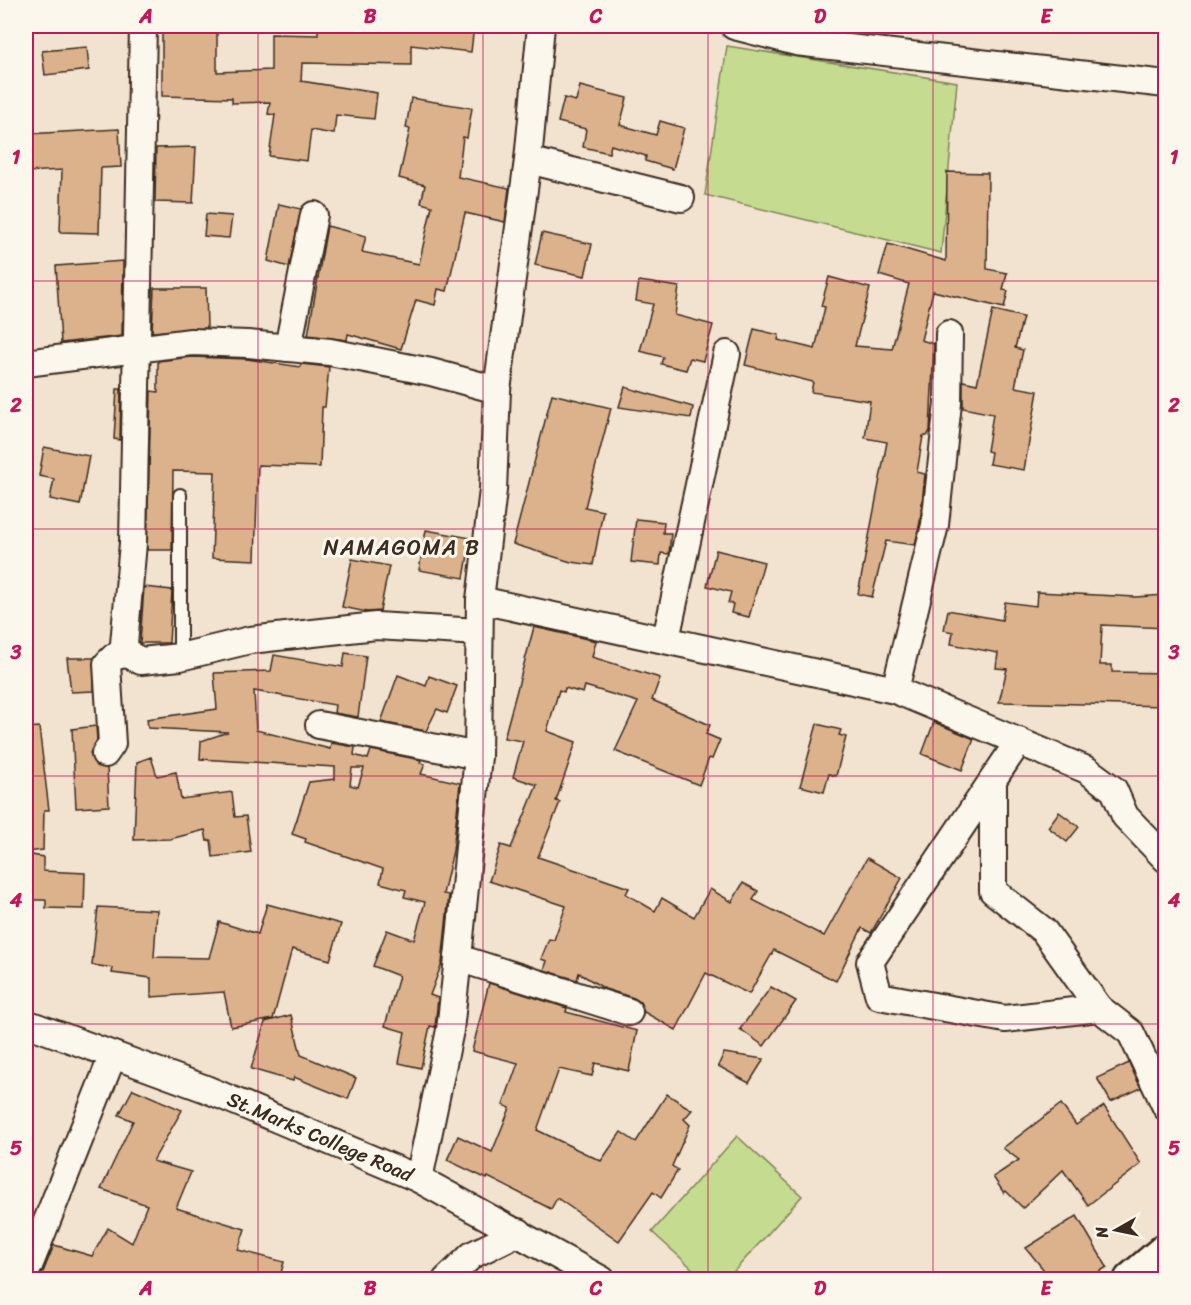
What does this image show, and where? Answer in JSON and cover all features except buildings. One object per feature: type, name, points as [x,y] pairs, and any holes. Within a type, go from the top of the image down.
[{"type":"main road","points":[[1131,1280],[1166,1250]]},
{"type":"street","points":[[128,654],[124,644],[133,543],[137,350],[136,256],[141,155],[143,26]]},
{"type":"street","points":[[419,1179],[450,1030],[458,958],[478,756],[480,600],[493,490],[498,390],[528,160],[542,26]]},
{"type":"street","points":[[734,26],[1166,84]]},
{"type":"street","points":[[528,160],[681,198]]},
{"type":"street","points":[[288,348],[314,215]]},
{"type":"street","points":[[895,690],[935,525],[947,414],[949,334]]},
{"type":"street","points":[[26,363],[191,342],[330,352],[398,365],[498,390]]},
{"type":"street","points":[[666,639],[728,354]]},
{"type":"street","points":[[480,600],[895,690],[1088,770],[1114,790],[1125,816],[1166,859]]},
{"type":"street","points":[[105,754],[112,744],[107,664],[115,656],[128,654],[141,661],[180,657],[250,640],[376,627],[479,632]]},
{"type":"street","points":[[319,725],[478,756]]},
{"type":"street","points":[[1019,741],[870,962],[879,996],[1005,1019],[1099,1008]]},
{"type":"street","points":[[993,780],[993,891],[1044,931],[1099,1008],[1131,1033],[1166,1107]]},
{"type":"street","points":[[458,958],[629,1012]]},
{"type":"street","name":"St.Marks College Road","points":[[26,1023],[206,1089],[419,1179],[519,1232],[602,1280]]},
{"type":"street","points":[[29,1266],[113,1055]]},
{"type":"street","points":[[446,1280],[472,1255],[519,1232]]},
{"type":"lane","points":[[180,495],[180,657]]},
{"type":"green space","points":[[727,46],[957,82],[941,253],[705,195]]},
{"type":"green space","points":[[737,1136],[802,1196],[727,1279],[704,1279],[652,1232]]},
{"type":"district","name":"NAMAGOMA B","points":[[402,547]]}]
